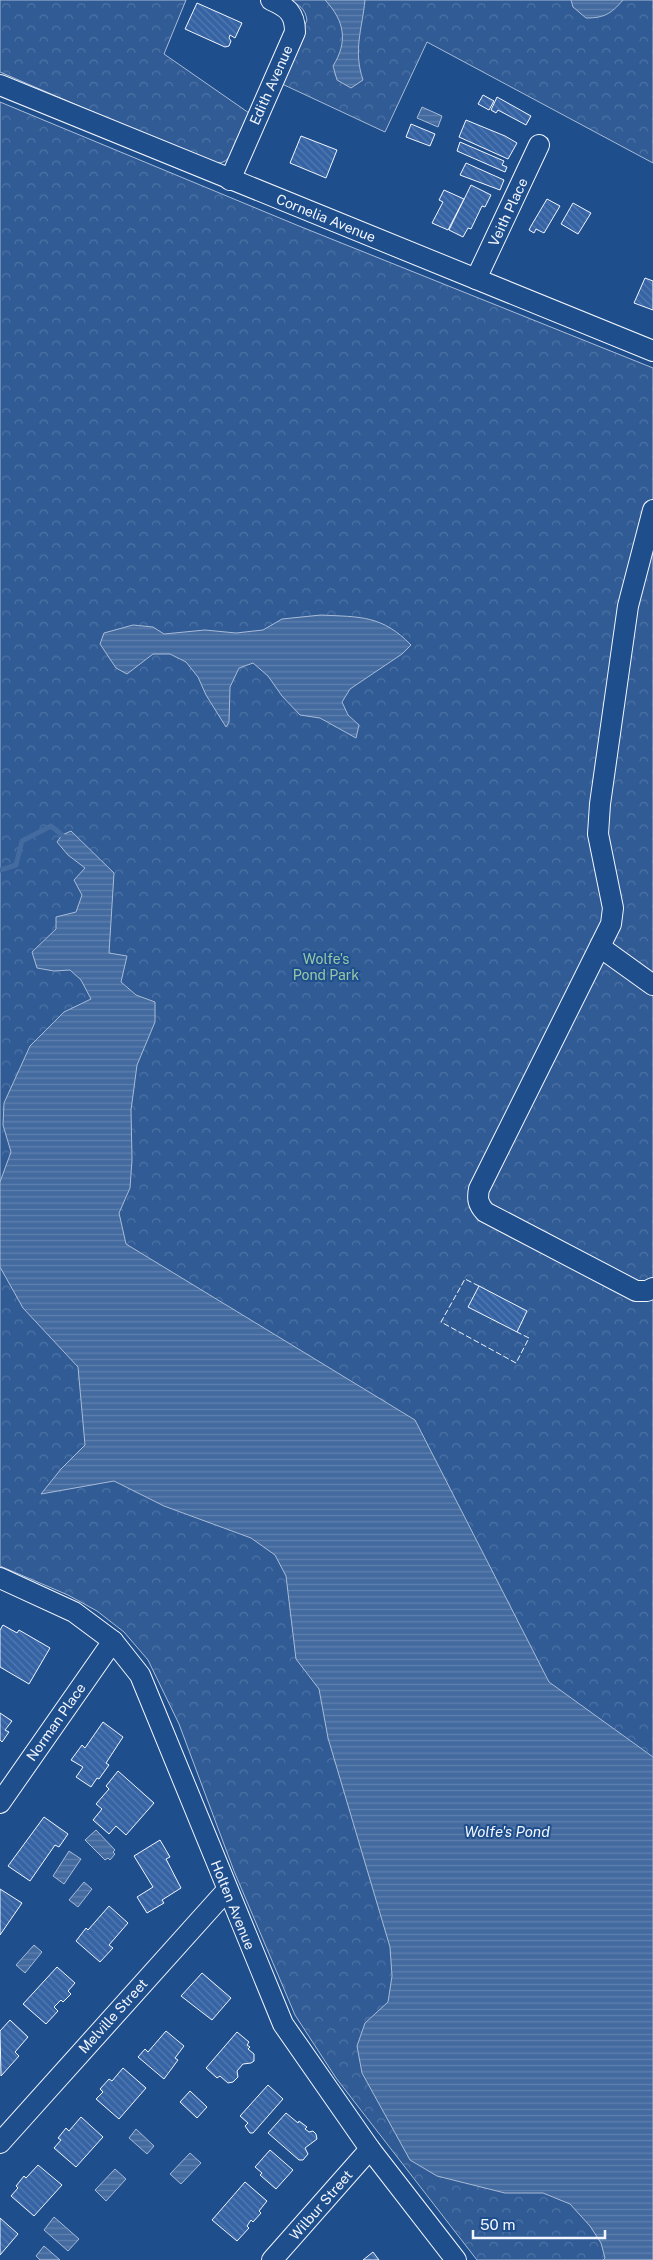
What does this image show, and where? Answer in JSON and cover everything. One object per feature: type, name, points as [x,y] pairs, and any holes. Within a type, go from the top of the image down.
[{"type":"street","name":"Edith Avenue","points":[[230,180],[295,32],[295,21],[291,13],[283,6],[271,0]]},
{"type":"street","name":"Cornelia Avenue","points":[[0,85],[653,351]]},
{"type":"street","name":"Veith Place","points":[[476,278],[539,145]]},
{"type":"street","points":[[653,510],[628,606],[600,804],[598,834],[613,908],[611,924],[477,1197],[479,1206],[485,1212],[628,1287],[636,1291],[647,1291],[653,1288]]},
{"type":"street","points":[[600,946],[653,985]]},
{"type":"street","name":"Holten Avenue","points":[[0,1578],[74,1612],[113,1641],[140,1675],[283,2024],[370,2150],[456,2260]]},
{"type":"street","name":"Norman Place","points":[[0,1803],[113,1641]]},
{"type":"street","name":"Melville Street","points":[[1,2139],[227,1890]]},
{"type":"street","name":"Wilbur Street","points":[[272,2260],[370,2150]]},
{"type":"green space","points":[[0,0],[186,0],[164,54],[249,113],[239,140],[231,154],[221,163],[207,161],[0,72]]},
{"type":"green space","points":[[289,0],[653,0],[653,163],[427,42],[385,132],[280,83],[307,20],[301,7]]},
{"type":"green space","name":"Wolfe's Pond Park","points":[[0,102],[299,226],[653,368],[653,2260],[477,2260],[336,2078],[295,2015],[234,1871],[179,1724],[148,1660],[124,1632],[97,1611],[68,1595],[0,1566]]},
{"type":"water","points":[[325,0],[365,0],[358,49],[363,80],[351,88],[337,80],[333,66],[341,49],[342,32],[337,16]]},
{"type":"water","points":[[571,0],[623,0],[615,9],[607,14],[586,18],[573,7]]},
{"type":"water","points":[[422,107],[442,116],[438,127],[417,118]]},
{"type":"water","points":[[321,615],[359,617],[380,623],[400,635],[411,645],[402,654],[350,689],[342,702],[348,715],[359,725],[356,738],[320,718],[300,715],[282,696],[268,676],[253,663],[239,668],[230,687],[229,722],[226,727],[206,695],[198,677],[186,662],[170,654],[153,654],[127,674],[116,668],[100,644],[104,633],[133,625],[153,627],[164,634],[205,630],[236,633],[263,630],[282,619]]},
{"type":"water","name":"Wolfe's Pond","points":[[71,831],[114,873],[109,953],[127,956],[121,982],[136,995],[155,1002],[155,1022],[137,1065],[131,1110],[132,1160],[130,1188],[119,1213],[126,1244],[415,1420],[549,1682],[653,1757],[653,2260],[603,2260],[605,2258],[601,2243],[590,2226],[570,2204],[543,2193],[505,2193],[437,2176],[410,2160],[362,2073],[357,2046],[365,2023],[388,2002],[392,1976],[390,1947],[328,1738],[319,1689],[296,1659],[286,1576],[275,1555],[251,1538],[164,1506],[114,1481],[41,1494],[61,1469],[85,1445],[78,1367],[23,1308],[0,1267],[0,1182],[11,1152],[3,1125],[4,1103],[30,1046],[64,1012],[91,999],[81,980],[70,970],[54,971],[37,968],[32,952],[56,929],[56,917],[76,912],[82,895],[74,880],[85,868],[68,855],[57,842],[62,835]]},
{"type":"water","points":[[96,1830],[115,1850],[113,1852],[115,1854],[110,1860],[108,1858],[105,1860],[85,1840]]},
{"type":"water","points":[[69,1851],[81,1859],[64,1884],[53,1876]]},
{"type":"water","points":[[84,1882],[92,1889],[78,1907],[69,1900]]},
{"type":"water","points":[[34,1945],[42,1952],[25,1973],[16,1965]]},
{"type":"water","points":[[136,2129],[154,2146],[147,2154],[129,2138]]},
{"type":"water","points":[[190,2153],[201,2163],[181,2184],[170,2174]]},
{"type":"water","points":[[115,2169],[126,2179],[106,2201],[95,2190]]},
{"type":"water","points":[[54,2217],[79,2239],[68,2251],[44,2230]]},
{"type":"water","points":[[44,2246],[60,2260],[40,2260],[36,2256]]},
{"type":"building","points":[[197,3],[242,23],[235,38],[230,35],[231,41],[229,46],[225,47],[185,29]]},
{"type":"building","points":[[483,95],[494,101],[489,110],[478,104]]},
{"type":"building","points":[[497,97],[531,116],[526,125],[498,110],[496,113],[491,110]]},
{"type":"building","points":[[466,120],[517,143],[508,159],[459,137]]},
{"type":"building","points":[[411,124],[435,134],[430,146],[406,137]]},
{"type":"building","points":[[301,136],[337,150],[326,178],[290,163]]},
{"type":"building","points":[[460,142],[504,161],[502,165],[507,167],[505,172],[457,151]]},
{"type":"building","points":[[466,163],[504,180],[500,190],[460,175]]},
{"type":"building","points":[[471,185],[491,195],[485,207],[482,206],[471,229],[468,228],[463,237],[449,230]]},
{"type":"building","points":[[444,190],[464,199],[448,230],[432,223],[443,202],[439,200]]},
{"type":"building","points":[[547,199],[560,206],[544,233],[536,229],[534,233],[529,230]]},
{"type":"building","points":[[573,203],[591,213],[578,234],[561,224]]},
{"type":"building","points":[[645,278],[653,281],[653,310],[634,303]]},
{"type":"building","points":[[479,1286],[527,1311],[517,1332],[468,1307]]},
{"type":"building","points":[[3,1625],[17,1633],[19,1630],[50,1648],[29,1684],[0,1667],[0,1630]]},
{"type":"building","points":[[0,1713],[12,1721],[5,1730],[9,1732],[2,1742],[0,1740]]},
{"type":"building","points":[[103,1722],[123,1737],[106,1763],[109,1765],[91,1787],[76,1777],[83,1767],[71,1760],[82,1745],[85,1748]]},
{"type":"building","points":[[118,1771],[154,1803],[126,1835],[116,1826],[109,1834],[93,1820],[102,1809],[96,1804],[109,1789],[106,1786]]},
{"type":"building","points":[[44,1817],[68,1834],[59,1847],[55,1845],[30,1881],[8,1866]]},
{"type":"building","points":[[160,1840],[170,1857],[166,1859],[181,1888],[162,1900],[164,1903],[147,1913],[137,1897],[153,1887],[134,1856]]},
{"type":"building","points":[[0,1889],[22,1903],[0,1935]]},
{"type":"building","points":[[109,1906],[128,1923],[109,1945],[113,1948],[100,1962],[76,1941],[86,1928],[88,1930]]},
{"type":"building","points":[[57,1967],[75,1983],[68,1991],[71,1994],[54,2007],[58,2011],[46,2024],[23,2004]]},
{"type":"building","points":[[202,1973],[231,1998],[212,2020],[181,1996]]},
{"type":"building","points":[[10,2020],[28,2037],[15,2052],[19,2056],[1,2076],[0,2031]]},
{"type":"building","points":[[166,2031],[184,2046],[175,2058],[178,2060],[164,2079],[138,2057],[145,2049],[148,2052]]},
{"type":"building","points":[[237,2032],[249,2042],[247,2045],[250,2047],[248,2049],[254,2054],[254,2061],[243,2064],[237,2071],[238,2077],[233,2082],[228,2083],[220,2076],[217,2078],[206,2068]]},
{"type":"building","points":[[123,2068],[146,2088],[119,2119],[96,2099],[103,2092],[100,2089],[109,2079],[112,2081]]},
{"type":"building","points":[[268,2085],[283,2099],[253,2133],[250,2133],[245,2126],[248,2123],[240,2116]]},
{"type":"building","points":[[190,2091],[207,2107],[197,2118],[180,2102]]},
{"type":"building","points":[[286,2113],[298,2123],[299,2121],[307,2127],[305,2129],[309,2132],[313,2131],[316,2134],[317,2139],[305,2148],[308,2154],[303,2160],[299,2160],[268,2133]]},
{"type":"building","points":[[81,2117],[103,2137],[76,2167],[54,2148],[61,2140],[58,2138],[66,2128],[69,2131]]},
{"type":"building","points":[[270,2150],[293,2170],[276,2189],[260,2175],[262,2173],[255,2167]]},
{"type":"building","points":[[38,2165],[62,2185],[34,2216],[11,2196],[18,2188],[16,2186],[24,2176],[26,2178]]},
{"type":"building","points":[[245,2182],[267,2201],[259,2211],[261,2213],[253,2222],[251,2220],[247,2226],[249,2228],[237,2241],[212,2220]]},
{"type":"building","points":[[0,2218],[18,2234],[0,2255]]},
{"type":"building","points":[[373,2252],[379,2260],[363,2260]]},
{"type":"waterway","points":[[0,870],[16,865],[22,841],[51,826],[62,835]]},
{"type":"fence","points":[[479,1286],[465,1279],[441,1322],[516,1363],[529,1338],[517,1332]]}]
